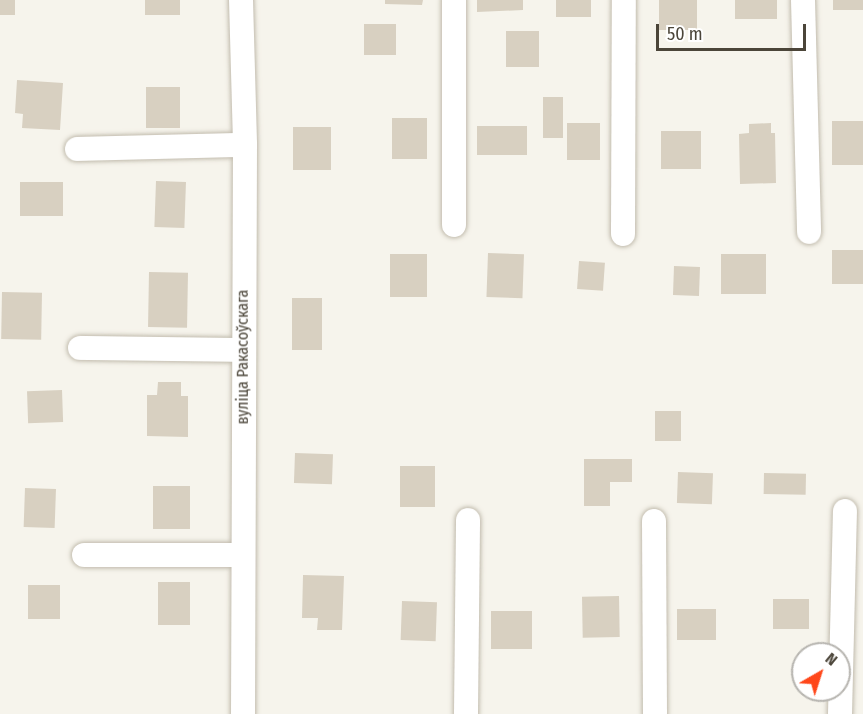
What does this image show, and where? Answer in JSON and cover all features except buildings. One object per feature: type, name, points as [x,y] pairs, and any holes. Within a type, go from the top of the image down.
[{"type":"street","name":"вуліца Ракасоўскага","points":[[241,0],[245,145],[242,350],[243,714]]},
{"type":"street","points":[[454,0],[454,225]]},
{"type":"street","points":[[623,234],[624,0]]},
{"type":"street","points":[[803,0],[809,232]]},
{"type":"street","points":[[77,149],[245,145]]},
{"type":"street","points":[[80,348],[242,350]]},
{"type":"street","points":[[840,714],[845,511]]},
{"type":"street","points":[[466,714],[468,520]]},
{"type":"street","points":[[654,521],[656,714]]},
{"type":"street","points":[[84,555],[243,555]]}]
